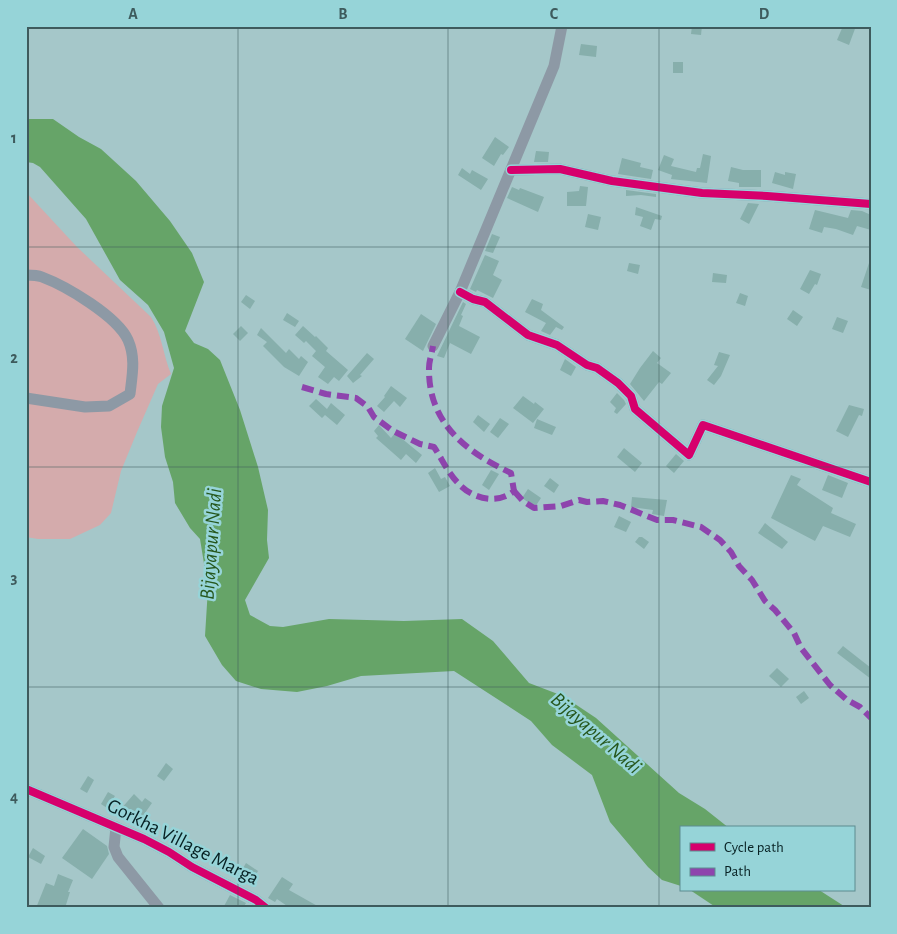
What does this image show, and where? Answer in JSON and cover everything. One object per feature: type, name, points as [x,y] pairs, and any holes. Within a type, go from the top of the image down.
[{"type":"street","points":[[433,346],[460,292],[554,66],[562,26]]},
{"type":"street","points":[[511,170],[560,170],[612,181],[702,192],[871,204]]},
{"type":"street","points":[[26,275],[40,276],[92,303],[118,326],[128,340],[134,363],[130,394],[109,406],[85,407],[26,398]]},
{"type":"street","points":[[460,292],[473,299],[485,302],[528,335],[557,345],[587,365],[597,368],[618,383],[630,396],[635,409],[689,455],[703,425],[871,482]]},
{"type":"street","name":"Gorkha Village Marga","points":[[26,789],[116,827],[169,852],[192,868],[256,900],[266,908]]},
{"type":"street","points":[[116,827],[114,846],[118,857],[159,908]]},
{"type":"shaded area","points":[[26,192],[77,247],[151,317],[158,330],[171,374],[158,384],[137,432],[121,471],[111,513],[100,525],[70,539],[26,537]]},
{"type":"water","name":"Bijayapur Nadi","points":[[26,119],[53,119],[101,149],[136,181],[170,221],[192,253],[204,282],[185,331],[194,343],[208,349],[220,360],[240,410],[258,467],[268,510],[267,540],[269,558],[245,600],[250,615],[270,626],[283,627],[329,619],[404,621],[462,619],[493,641],[529,683],[563,696],[596,718],[679,793],[705,809],[726,826],[680,826],[680,886],[662,880],[648,867],[610,822],[592,775],[552,745],[531,721],[454,671],[361,676],[297,692],[261,689],[236,681],[222,665],[205,636],[208,588],[200,539],[190,528],[175,503],[173,482],[165,457],[161,427],[162,406],[174,368],[164,332],[148,305],[120,280],[86,219],[40,167],[26,162]]},
{"type":"water","points":[[693,892],[822,892],[847,908],[717,908]]},
{"type":"building","points":[[692,26],[702,26],[701,35],[691,34]]},
{"type":"building","points":[[843,26],[856,26],[849,45],[837,40]]},
{"type":"building","points":[[581,44],[597,46],[596,57],[579,55]]},
{"type":"building","points":[[673,62],[683,62],[683,73],[673,73]]},
{"type":"building","points":[[495,137],[509,147],[503,155],[501,154],[494,166],[482,158]]},
{"type":"building","points":[[536,151],[549,152],[548,162],[534,162]]},
{"type":"building","points":[[703,154],[711,156],[707,183],[671,179],[672,175],[658,170],[664,155],[674,159],[671,166],[696,172],[697,168],[700,168]]},
{"type":"building","points":[[622,158],[641,163],[640,167],[653,170],[651,179],[618,174]]},
{"type":"building","points":[[731,167],[743,170],[761,170],[761,187],[739,187],[739,183],[728,181]]},
{"type":"building","points":[[462,168],[470,174],[472,170],[488,179],[481,190],[458,175]]},
{"type":"building","points":[[775,172],[785,175],[785,172],[796,174],[793,189],[772,183]]},
{"type":"building","points":[[580,186],[588,187],[586,206],[567,206],[567,192],[579,191]]},
{"type":"building","points":[[512,187],[544,197],[538,212],[507,198]]},
{"type":"building","points":[[626,190],[656,194],[656,197],[626,196]]},
{"type":"building","points":[[748,203],[759,204],[749,224],[740,219]]},
{"type":"building","points":[[636,207],[662,216],[661,220],[655,219],[651,230],[640,226],[643,217],[635,215]]},
{"type":"building","points":[[815,210],[848,218],[851,210],[862,211],[871,215],[871,230],[857,226],[853,235],[824,227],[822,233],[809,229]]},
{"type":"building","points":[[588,214],[601,217],[598,230],[585,227]]},
{"type":"building","points":[[492,234],[500,237],[493,253],[485,251]]},
{"type":"building","points":[[485,255],[499,261],[493,275],[502,280],[493,298],[477,290],[476,292],[470,289]]},
{"type":"building","points":[[629,263],[640,265],[638,274],[627,271]]},
{"type":"building","points":[[869,263],[871,263],[871,290],[861,287]]},
{"type":"building","points":[[810,270],[821,274],[817,285],[815,284],[809,294],[800,289]]},
{"type":"building","points":[[713,273],[727,275],[726,283],[712,282]]},
{"type":"building","points":[[740,293],[748,296],[745,306],[736,303]]},
{"type":"building","points":[[246,295],[255,301],[250,309],[241,302]]},
{"type":"building","points":[[532,299],[543,304],[541,310],[564,327],[562,330],[556,327],[550,335],[541,331],[546,323],[525,312]]},
{"type":"building","points":[[463,302],[466,304],[459,326],[480,337],[471,354],[450,343],[444,358],[437,356]]},
{"type":"building","points":[[793,310],[803,317],[797,326],[787,319]]},
{"type":"building","points":[[287,313],[299,321],[295,327],[283,320]]},
{"type":"building","points":[[421,314],[436,324],[423,351],[405,339]]},
{"type":"building","points":[[837,317],[848,321],[843,333],[832,329]]},
{"type":"building","points":[[241,326],[248,333],[240,341],[233,334]]},
{"type":"building","points":[[303,326],[316,336],[328,348],[326,351],[348,370],[339,381],[334,377],[328,384],[318,377],[325,367],[312,356],[316,351],[306,341],[304,343],[295,335]]},
{"type":"building","points":[[261,328],[286,353],[289,349],[299,359],[301,356],[308,362],[299,376],[284,367],[263,346],[267,342],[257,335]]},
{"type":"building","points":[[653,351],[661,358],[657,363],[671,373],[662,384],[659,382],[644,401],[630,384]]},
{"type":"building","points":[[719,352],[730,355],[721,376],[714,385],[707,380],[718,366],[714,365]]},
{"type":"building","points":[[367,353],[374,359],[360,375],[362,376],[353,383],[347,376]]},
{"type":"building","points":[[565,359],[576,367],[571,376],[560,370]]},
{"type":"building","points":[[391,386],[407,398],[400,407],[394,401],[384,412],[377,406]]},
{"type":"building","points":[[617,393],[626,404],[617,414],[614,412],[616,408],[610,402]]},
{"type":"building","points":[[523,396],[544,409],[533,423],[513,408]]},
{"type":"building","points":[[316,399],[327,409],[331,403],[345,415],[337,425],[325,415],[322,418],[309,406]]},
{"type":"building","points":[[849,405],[864,409],[862,416],[859,415],[848,437],[836,431]]},
{"type":"building","points":[[478,415],[490,424],[484,432],[473,422]]},
{"type":"building","points":[[500,418],[509,424],[498,438],[490,432]]},
{"type":"building","points":[[537,419],[556,427],[552,435],[534,428]]},
{"type":"building","points":[[379,425],[391,438],[395,433],[422,455],[416,463],[406,454],[401,460],[376,438],[378,436],[374,431]]},
{"type":"building","points":[[624,448],[642,463],[635,472],[617,457]]},
{"type":"building","points":[[676,454],[684,461],[674,473],[666,466]]},
{"type":"building","points":[[435,468],[441,479],[445,477],[450,486],[439,492],[428,473]]},
{"type":"building","points":[[491,470],[499,474],[489,490],[482,485]]},
{"type":"building","points":[[791,475],[801,479],[797,485],[833,508],[831,513],[856,524],[850,537],[823,526],[815,541],[771,518]]},
{"type":"building","points":[[828,475],[848,483],[842,498],[822,490]]},
{"type":"building","points":[[550,478],[559,485],[554,493],[544,486]]},
{"type":"building","points":[[528,489],[541,498],[535,507],[522,498]]},
{"type":"building","points":[[632,497],[667,500],[664,516],[652,514],[653,510],[631,507]]},
{"type":"building","points":[[619,516],[631,522],[626,532],[614,527]]},
{"type":"building","points":[[765,523],[788,542],[782,549],[758,533]]},
{"type":"building","points":[[639,537],[649,542],[644,549],[635,542]]},
{"type":"building","points":[[843,646],[871,668],[871,679],[837,653]]},
{"type":"building","points":[[777,668],[789,679],[781,687],[769,676]]},
{"type":"building","points":[[804,691],[809,698],[801,704],[796,697]]},
{"type":"building","points":[[166,763],[173,769],[164,781],[157,776]]},
{"type":"building","points":[[88,776],[94,780],[87,793],[80,789]]},
{"type":"building","points":[[108,792],[115,796],[107,808],[101,804]]},
{"type":"building","points":[[134,794],[142,802],[145,798],[152,803],[140,820],[129,812],[125,816],[120,810]]},
{"type":"building","points":[[83,829],[107,846],[109,854],[92,879],[62,858]]},
{"type":"building","points":[[33,848],[45,856],[41,864],[28,857]]},
{"type":"building","points":[[246,863],[258,871],[250,885],[238,877]]},
{"type":"building","points":[[58,874],[73,880],[68,892],[70,892],[65,908],[36,908],[46,883],[54,886]]},
{"type":"building","points":[[282,877],[293,884],[289,890],[321,908],[290,908],[277,899],[275,902],[268,898]]},
{"type":"building","points":[[230,895],[246,903],[243,908],[223,908]]},
{"type":"marked path","points":[[302,387],[326,394],[356,398],[368,407],[374,417],[393,431],[420,444],[434,447],[454,479],[470,493],[493,499],[508,495],[514,491],[511,473],[465,445],[443,420],[435,405],[430,387],[429,365],[433,346]]},
{"type":"marked path","points":[[514,491],[523,501],[534,508],[561,506],[579,500],[587,502],[603,501],[620,505],[657,520],[673,520],[701,527],[720,540],[731,552],[765,601],[794,633],[801,648],[830,685],[847,700],[860,707],[871,718]]},
{"type":"cycle path","points":[[511,170],[560,169],[612,181],[702,193],[871,204]]},
{"type":"cycle path","points":[[460,292],[473,299],[485,302],[528,335],[557,345],[587,365],[597,368],[618,383],[631,396],[635,409],[689,455],[703,425],[871,482]]},
{"type":"cycle path","points":[[26,789],[144,839],[192,867],[256,900],[266,908]]}]
